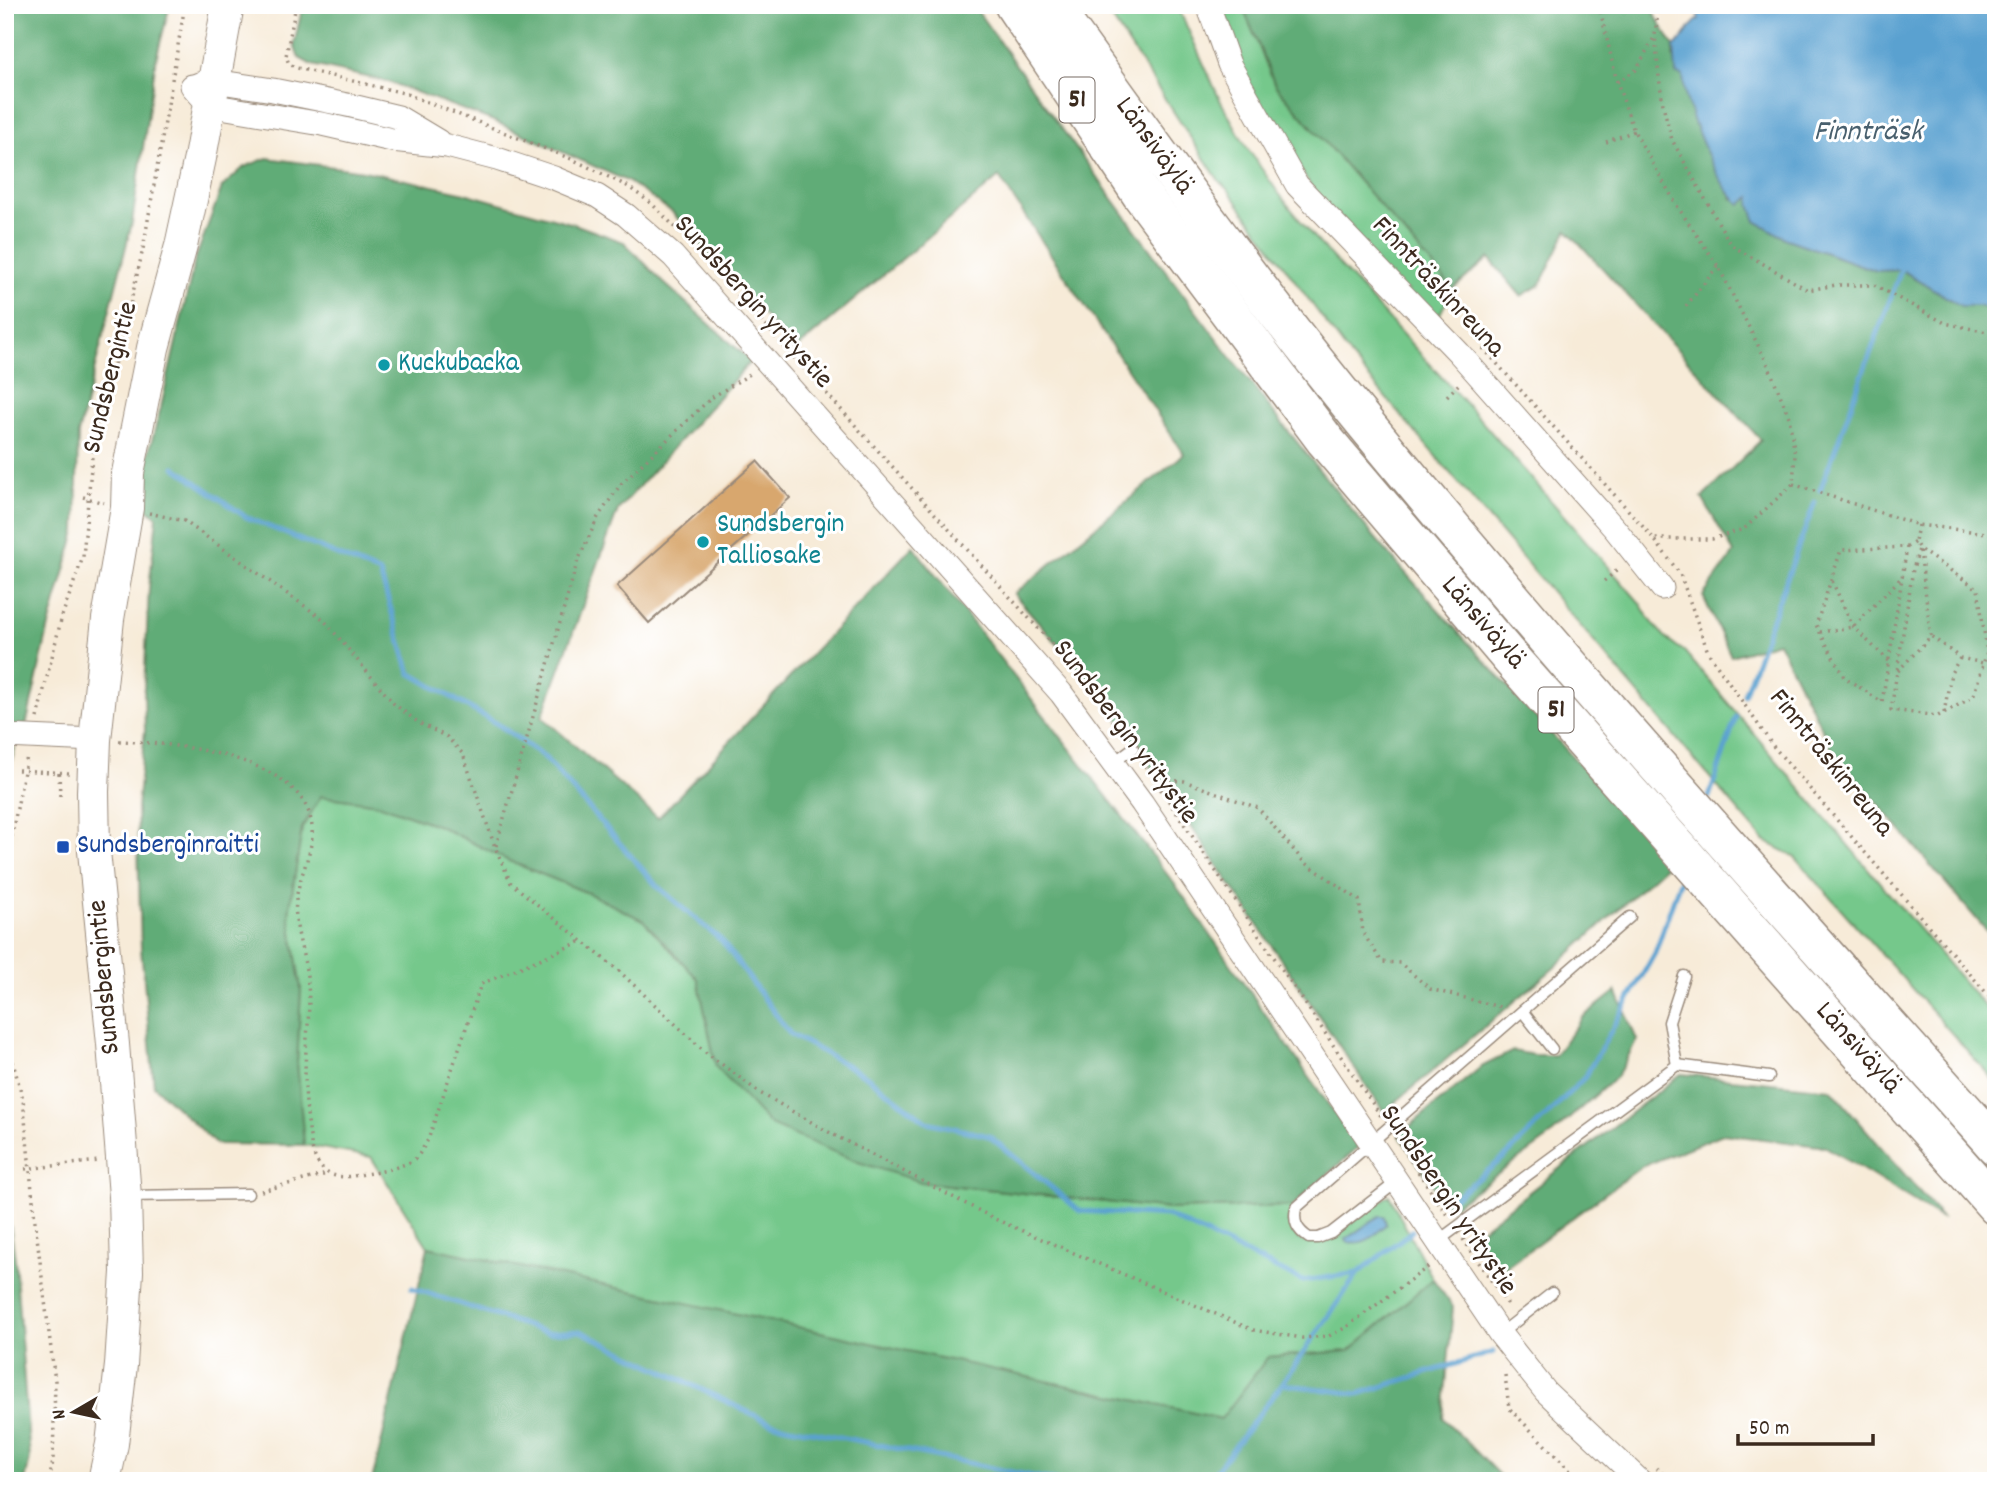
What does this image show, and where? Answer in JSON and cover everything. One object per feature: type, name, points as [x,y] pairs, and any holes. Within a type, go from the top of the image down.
[{"type":"highway","points":[[985,5],[1055,96],[1141,194]]},
{"type":"highway","name":"Länsiväylä","points":[[1014,5],[1141,194],[1325,440],[1511,659],[1996,1206]]},
{"type":"highway","name":"Länsiväylä","points":[[1051,5],[1178,181],[1363,421],[1550,646],[1996,1146]]},
{"type":"highway","points":[[1075,5],[1178,181]]},
{"type":"main road","name":"Sundsbergintie","points":[[205,91],[207,5]]},
{"type":"main road","name":"Sundsbergintie","points":[[118,1197],[109,1160],[81,846],[88,740],[127,508],[128,473],[153,348],[181,246],[205,91],[228,5]]},
{"type":"main road","name":"Sundsbergintie","points":[[88,740],[118,1197],[127,1272],[121,1365],[112,1444],[104,1481]]},
{"type":"main road","points":[[89,1481],[101,1414],[111,1309]]},
{"type":"street","name":"Finnträskinreuna","points":[[1208,5],[1229,64],[1297,185],[1460,353],[1615,529],[1662,588]]},
{"type":"street","name":"Sundsbergin yritystie","points":[[205,91],[233,111],[322,124],[392,140],[447,146],[497,159],[597,196],[626,215],[673,256],[1061,693],[1113,763],[1500,1334],[1546,1392],[1645,1471]]},
{"type":"street","points":[[5,736],[88,740]]},
{"type":"lane","points":[[1113,763],[1133,748]]},
{"type":"lane","points":[[1398,1181],[1331,1233],[1309,1238],[1297,1226],[1294,1217],[1296,1208],[1630,917]]},
{"type":"lane","points":[[1677,1065],[1669,1022],[1684,976]]},
{"type":"lane","points":[[1523,1012],[1552,1049]]},
{"type":"lane","points":[[1442,1247],[1677,1065],[1769,1076]]},
{"type":"lane","points":[[118,1197],[248,1194]]},
{"type":"lane","points":[[1500,1334],[1552,1293]]},
{"type":"path","name":"Sundsbergintie","points":[[5,871],[31,737],[62,616],[83,557],[94,434],[143,249],[184,5]]},
{"type":"path","points":[[1599,5],[1617,82],[1633,131],[1679,209],[1718,266],[1769,367],[1789,417],[1795,455],[1793,484],[1744,529],[1712,539],[1654,539]]},
{"type":"path","points":[[1659,5],[1655,35],[1663,105],[1672,140],[1731,245],[1808,289],[1836,285],[1874,285],[1945,323],[1996,334]]},
{"type":"path","points":[[1617,82],[1636,70],[1655,35]]},
{"type":"path","points":[[1606,142],[1633,131]]},
{"type":"path","points":[[1686,306],[1718,266]]},
{"type":"path","name":"Finnträskinreuna","points":[[1480,345],[1654,539],[1680,574],[1708,652],[1773,746],[1996,1004]]},
{"type":"path","points":[[495,847],[578,563],[598,517],[621,484],[711,398],[747,377]]},
{"type":"path","points":[[1793,484],[1918,525],[1995,534]]},
{"type":"path","points":[[83,496],[99,501]]},
{"type":"path","points":[[144,512],[184,521],[323,619],[394,704],[419,723],[447,737],[463,754],[495,847],[511,883],[619,971],[704,1051],[760,1093],[834,1135],[995,1219],[1253,1330],[1302,1338],[1329,1336],[1345,1328],[1442,1247]]},
{"type":"path","points":[[1918,525],[1915,542],[1919,549],[1931,636],[1961,658],[1983,664]]},
{"type":"path","points":[[1907,547],[1882,702],[1844,677],[1815,625],[1841,550],[1907,547],[1915,542]]},
{"type":"path","points":[[1919,549],[1978,589],[1987,652],[1973,697],[1938,716],[1891,710],[1913,569],[1919,549]]},
{"type":"path","points":[[1820,632],[1853,627],[1902,577]]},
{"type":"path","points":[[1832,579],[1853,627],[1889,661]]},
{"type":"path","points":[[1897,672],[1931,636]]},
{"type":"path","points":[[1944,712],[1951,673],[1961,658]]},
{"type":"path","points":[[88,740],[159,743],[221,755],[272,774],[294,792],[306,807],[313,828],[311,848],[296,901],[308,981],[306,1110],[317,1163],[327,1174]]},
{"type":"path","points":[[19,770],[61,773],[60,796]]},
{"type":"path","points":[[1154,780],[1184,781],[1258,808],[1303,861],[1359,900],[1363,933],[1382,962],[1399,963],[1430,989],[1523,1012]]},
{"type":"path","points":[[248,1194],[327,1174],[341,1178],[374,1173],[415,1158],[428,1140],[481,984],[582,941]]},
{"type":"path","points":[[5,1034],[23,1099],[28,1169],[55,1381],[53,1461],[49,1481]]},
{"type":"path","points":[[28,1169],[109,1160]]},
{"type":"path","points":[[1510,1308],[1518,1320]]},
{"type":"path","points":[[1500,1334],[1509,1408],[1580,1481]]},
{"type":"path","points":[[1645,1471],[1671,1481]]},
{"type":"green space","points":[[5,5],[170,5],[156,59],[132,223],[78,434],[76,531],[48,630],[25,730],[5,727]]},
{"type":"green space","points":[[303,5],[973,5],[1167,273],[1319,469],[1444,617],[1669,863],[1554,968],[1384,1112],[1103,696],[1014,594],[1184,454],[999,177],[795,350],[672,212],[627,181],[496,122],[389,82],[312,65],[299,58],[294,45]]},
{"type":"green space","points":[[1103,5],[1177,5],[1220,100],[1246,146],[1311,234],[1477,416],[1640,603],[1659,630],[1684,651],[1996,1020],[1996,1083],[1794,856],[1764,841],[1351,357],[1220,182]]},
{"type":"green space","points":[[1198,5],[1242,5],[1275,85],[1453,289],[1429,335],[1320,201]]},
{"type":"green space","points":[[1242,5],[1649,5],[1674,47],[1673,56],[1683,76],[1715,170],[1733,199],[1751,197],[1756,221],[1787,239],[1877,271],[1901,270],[1961,306],[1996,310],[1996,942],[1833,751],[1778,642],[1731,656],[1703,596],[1734,553],[1702,498],[1761,440],[1567,230],[1540,285],[1521,296],[1489,258],[1453,289],[1275,85]]},
{"type":"green space","points":[[267,158],[364,171],[461,192],[574,224],[624,242],[663,282],[751,361],[618,510],[542,717],[658,818],[913,546],[1177,887],[1358,1147],[1293,1206],[1170,1209],[921,1182],[858,1162],[770,1125],[716,1067],[698,979],[643,920],[588,893],[509,861],[439,826],[378,804],[321,796],[302,828],[289,913],[301,989],[297,1063],[304,1145],[216,1144],[154,1086],[141,949],[137,808],[145,730],[144,689],[149,588],[157,517],[136,499],[161,407],[195,260],[222,187],[244,167]]},
{"type":"green space","points":[[5,748],[15,748],[5,791]]},
{"type":"green space","points":[[321,796],[378,804],[439,826],[509,861],[588,893],[643,920],[698,979],[716,1067],[921,1182],[1170,1209],[1293,1206],[1288,1222],[1300,1240],[1309,1242],[1332,1235],[1389,1195],[1433,1279],[1349,1351],[1268,1357],[1222,1419],[428,1247],[371,1157],[304,1145],[297,1062],[301,989],[289,913],[302,828]]},
{"type":"green space","points":[[1616,991],[1637,1040],[1617,1076],[1544,1141],[1449,1209],[1399,1135],[1481,1067],[1513,1051],[1555,1055],[1583,1017]]},
{"type":"green space","points":[[1681,1074],[1831,1089],[1943,1219],[1826,1147],[1723,1134],[1641,1167],[1502,1270],[1474,1235]]},
{"type":"green space","points":[[5,1190],[15,1259],[30,1459],[25,1481],[5,1481]]},
{"type":"green space","points":[[428,1247],[1221,1419],[1268,1357],[1349,1351],[1433,1279],[1453,1307],[1443,1418],[1505,1481],[372,1481]]},
{"type":"water","name":"Finnträsk","points":[[1693,5],[1996,5],[1996,310],[1961,306],[1902,270],[1877,271],[1787,239],[1756,221],[1750,205],[1751,197],[1741,204],[1733,197],[1715,170],[1693,119],[1684,91],[1683,76],[1676,74],[1674,47],[1699,19],[1691,9]]},
{"type":"water","points":[[1379,1216],[1384,1216],[1386,1224],[1373,1236],[1364,1241],[1347,1242],[1346,1239]]},
{"type":"building","name":"Sundsbergin Talliosake","points":[[757,461],[790,498],[649,623],[617,586]]},
{"type":"waterway","points":[[1820,490],[1901,270]]},
{"type":"waterway","points":[[175,467],[246,517],[380,573],[410,673],[499,725],[545,758],[657,886],[722,941],[790,1034],[866,1076],[927,1122],[989,1136],[1080,1211],[1168,1216],[1303,1281],[1358,1273],[1412,1231]]},
{"type":"waterway","points":[[1744,695],[1815,502]]},
{"type":"waterway","points":[[1709,797],[1736,717]]},
{"type":"waterway","points":[[1451,1200],[1506,1156],[1585,1077],[1655,953],[1681,878]]},
{"type":"waterway","points":[[1208,1481],[1282,1384],[1358,1273]]},
{"type":"waterway","points":[[412,1288],[548,1333],[580,1331],[771,1423],[1057,1481]]},
{"type":"waterway","points":[[1282,1384],[1358,1394],[1494,1352]]},
{"type":"place","name":"Kuckubacka","points":[[384,365]]},
{"type":"place","name":"Sundsbergin Talliosake","points":[[703,542]]},
{"type":"place","name":"Sundsberginraitti","points":[[63,847]]}]
